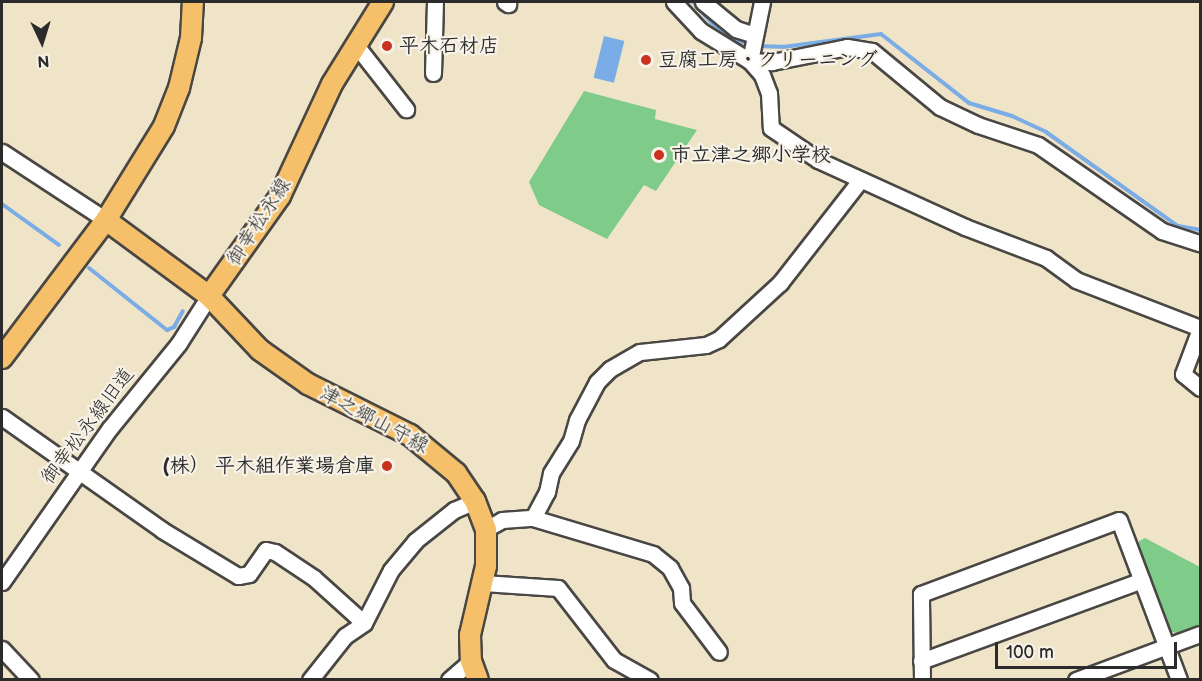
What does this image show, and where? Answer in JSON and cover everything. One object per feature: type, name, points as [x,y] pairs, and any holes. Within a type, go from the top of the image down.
[{"type":"main road","points":[[2,358],[106,220],[164,126],[182,78],[191,38],[193,2]]},
{"type":"main road","name":"御幸松永線","points":[[209,296],[280,196],[355,44],[383,2]]},
{"type":"main road","points":[[106,220],[209,296]]},
{"type":"main road","name":"津之郷山守線","points":[[209,296],[260,350],[308,384],[410,435],[435,453],[456,473],[475,501],[486,529],[483,583],[470,635],[474,670]]},
{"type":"street","points":[[433,73],[435,2]]},
{"type":"street","points":[[674,2],[701,31],[750,61],[762,75],[769,93],[771,128],[818,160],[859,182],[883,187],[965,227],[1046,258],[1076,280],[1200,328],[1183,374],[1200,388]]},
{"type":"street","points":[[703,2],[736,29],[755,35]]},
{"type":"street","points":[[750,61],[762,2]]},
{"type":"street","points":[[355,44],[406,109]]},
{"type":"street","points":[[750,61],[772,62],[847,47],[872,51],[940,107],[978,125],[1038,145],[1162,231],[1200,243]]},
{"type":"street","points":[[2,152],[106,220]]},
{"type":"street","points":[[533,518],[547,492],[551,473],[571,441],[597,382],[622,359],[640,352],[706,345],[719,339],[780,283],[859,182]]},
{"type":"street","name":"御幸松永線旧道","points":[[2,582],[79,471],[179,343],[209,296]]},
{"type":"street","points":[[2,417],[162,530],[238,576],[249,574],[266,550],[275,552],[314,578],[364,624]]},
{"type":"street","points":[[310,680],[345,636],[364,624],[391,570],[415,541],[454,510],[475,501]]},
{"type":"street","points":[[486,529],[502,520],[533,518],[653,554],[670,568],[681,588],[682,603],[719,652]]},
{"type":"street","points":[[922,680],[921,594],[1119,520],[1179,680]]},
{"type":"street","points":[[921,661],[1142,580]]},
{"type":"street","points":[[483,583],[558,588],[614,660],[650,680]]},
{"type":"street","points":[[1076,680],[1200,634]]},
{"type":"street","points":[[2,649],[31,680]]},
{"type":"street","points":[[449,680],[474,670]]},
{"type":"green space","points":[[584,91],[656,110],[655,119],[697,130],[656,191],[644,185],[607,239],[539,205],[529,182]]},
{"type":"green space","points":[[1145,538],[1200,567],[1200,626],[1178,634],[1165,629],[1136,543]]},
{"type":"water","points":[[604,36],[624,41],[614,83],[594,78]]},
{"type":"waterway","points":[[693,2],[714,25],[736,41],[751,44]]},
{"type":"waterway","points":[[758,46],[783,47],[881,34],[969,103],[1012,116],[1046,132],[1178,226],[1200,230]]},
{"type":"waterway","points":[[2,204],[59,245]]},
{"type":"waterway","points":[[89,268],[167,330],[174,327],[183,311]]},
{"type":"place","name":"平木石材店","points":[[387,46]]},
{"type":"place","name":"豆腐工房・クリーニング","points":[[646,60]]},
{"type":"place","name":"市立津之郷小学校","points":[[659,155]]},
{"type":"place","name":"(株） 平木組作業場倉庫","points":[[387,466]]}]
